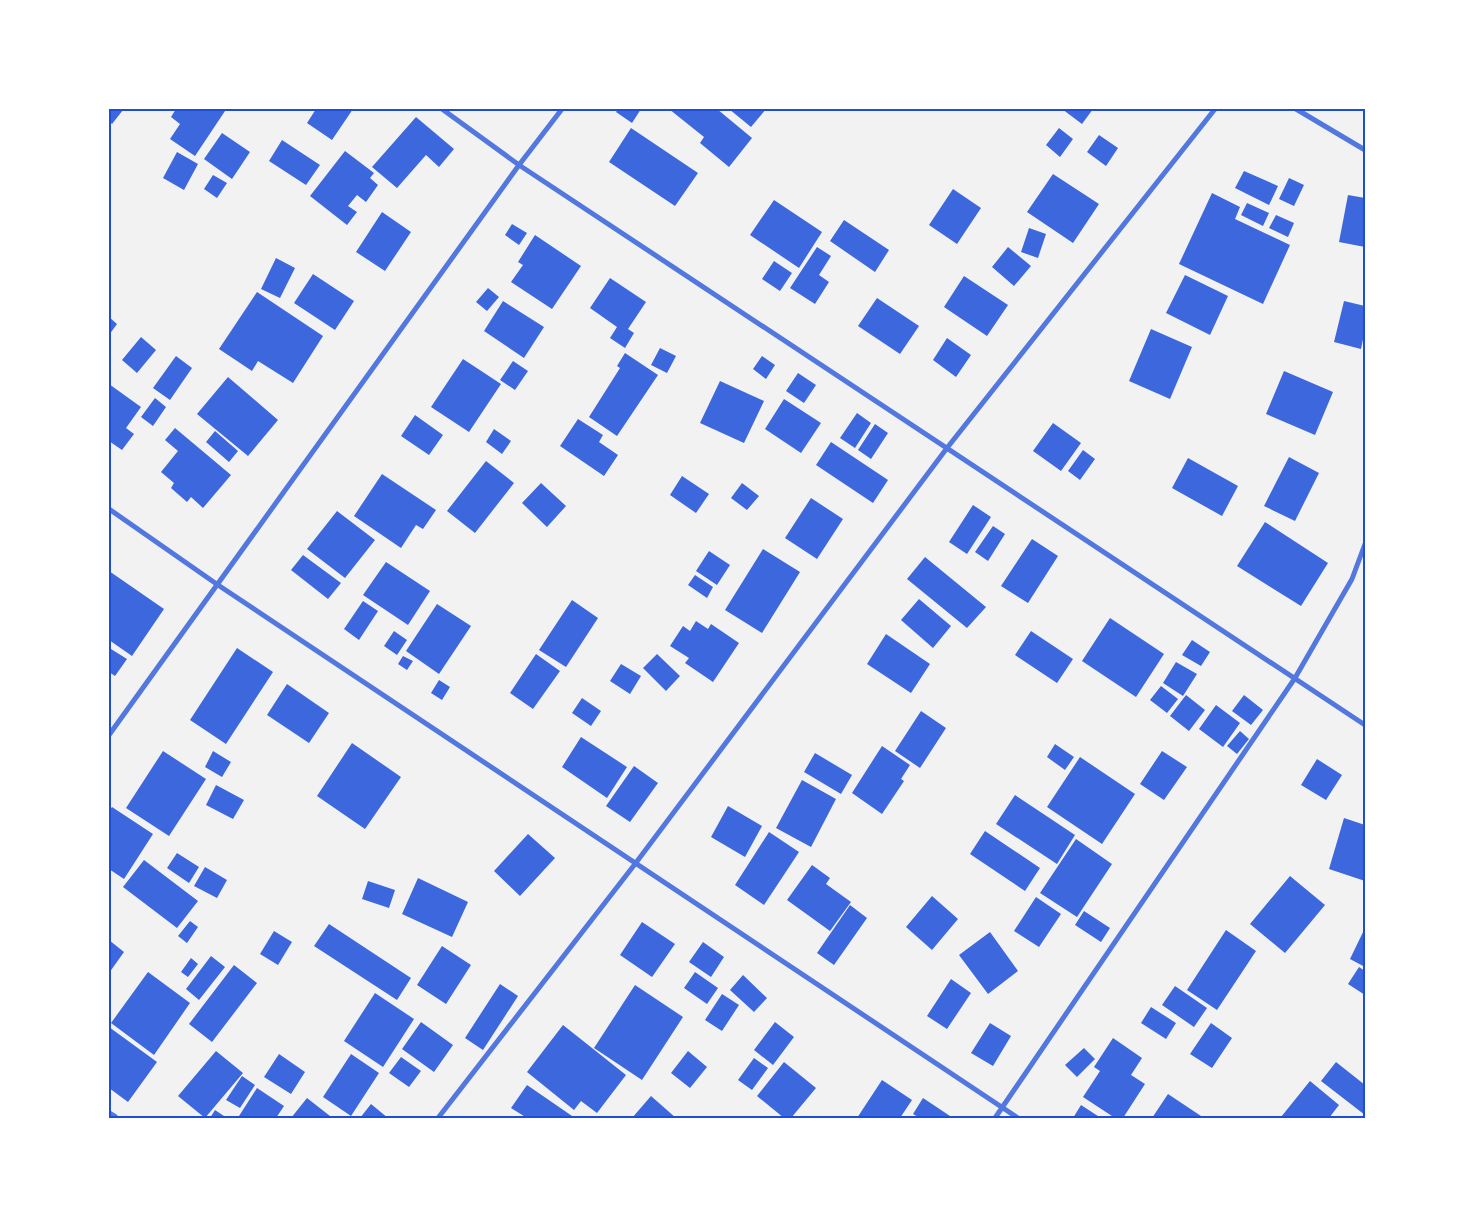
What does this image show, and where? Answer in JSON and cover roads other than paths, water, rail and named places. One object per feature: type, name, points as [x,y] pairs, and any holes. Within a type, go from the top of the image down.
[{"type":"street","points":[[442,109],[519,165],[1365,725]]},
{"type":"street","points":[[109,735],[519,165],[562,109]]},
{"type":"street","points":[[438,1118],[635,864],[947,448],[1216,109]]},
{"type":"street","points":[[1296,109],[1365,150]]},
{"type":"street","points":[[109,509],[218,585],[1018,1118]]},
{"type":"street","points":[[995,1118],[1295,678],[1352,579],[1365,544]]},
{"type":"street","points":[[109,1115],[114,1118]]}]
